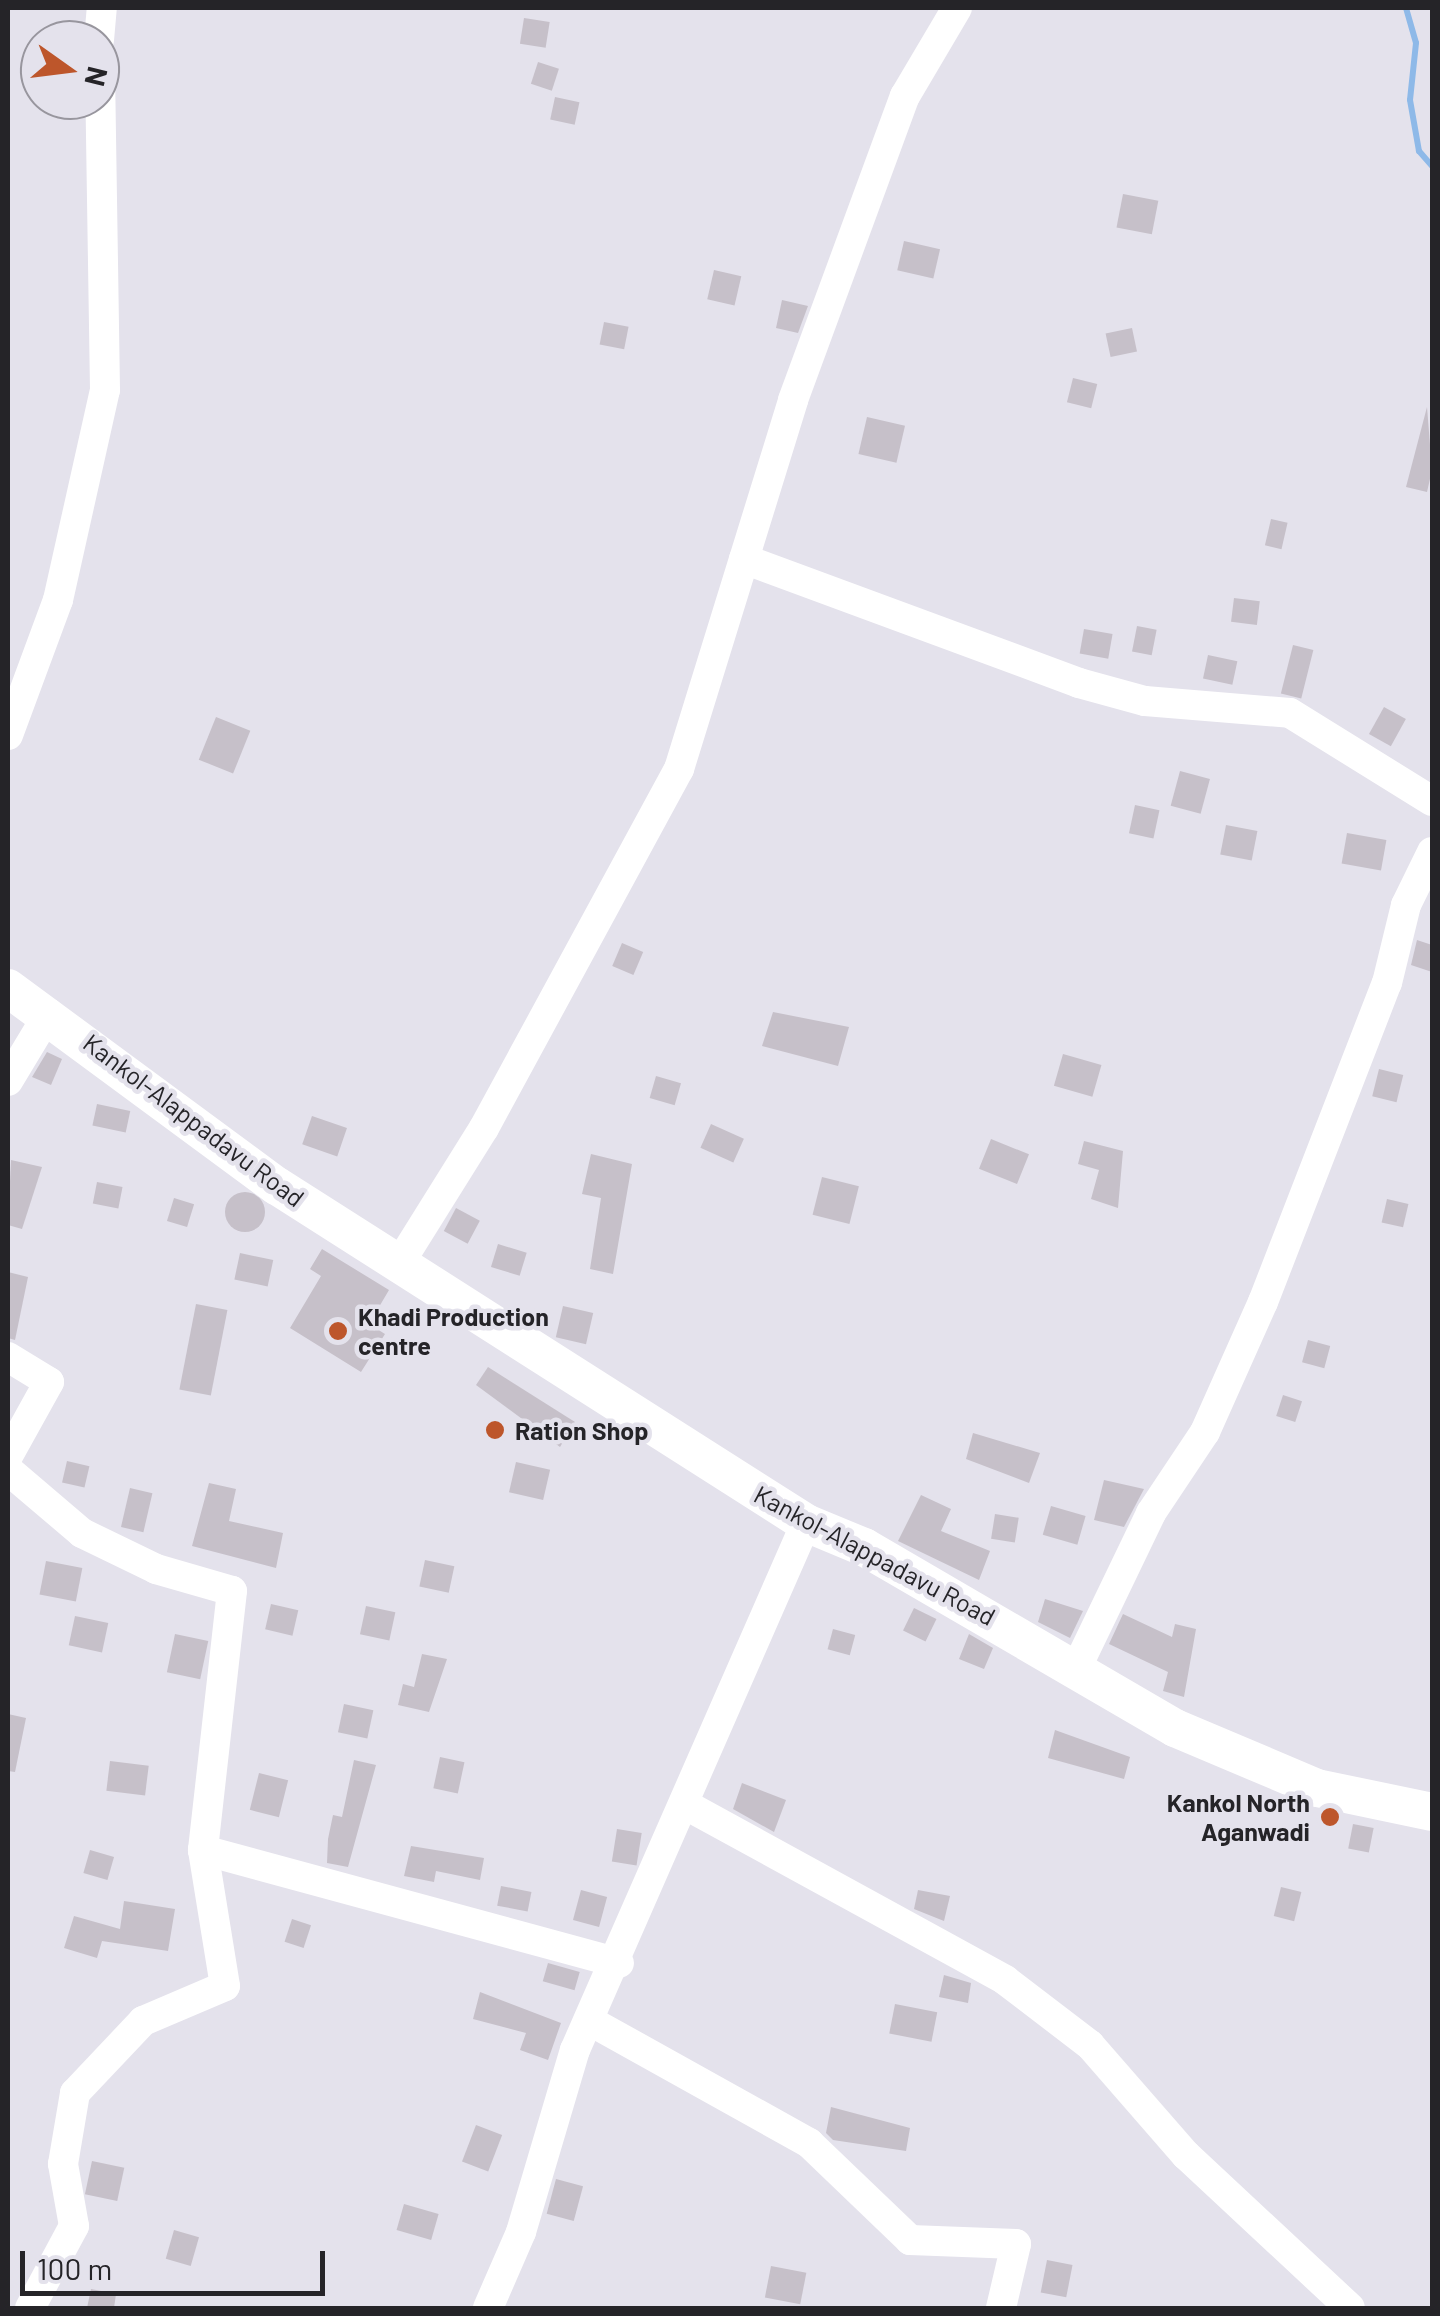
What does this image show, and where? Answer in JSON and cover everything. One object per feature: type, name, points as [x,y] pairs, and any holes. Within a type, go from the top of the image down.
[{"type":"main road","name":"Kankol-Alappadavu Road","points":[[8,988],[48,1013],[277,1186],[806,1524],[864,1547],[1174,1728],[1318,1788],[1432,1812]]},
{"type":"street","points":[[399,1264],[484,1128],[679,769],[793,400],[906,96],[957,8]]},
{"type":"street","points":[[8,735],[58,600],[105,390],[101,120]]},
{"type":"street","points":[[744,559],[1078,683],[1145,701],[1290,713],[1432,801]]},
{"type":"street","points":[[1077,1668],[1151,1513],[1205,1432],[1263,1302],[1387,983],[1406,905],[1432,852]]},
{"type":"street","points":[[8,1081],[48,1013]]},
{"type":"street","points":[[8,1357],[49,1382],[8,1456]]},
{"type":"street","points":[[8,1470],[82,1533],[156,1569],[232,1591],[203,1850],[225,1986],[143,2021],[75,2093],[63,2164],[74,2226],[30,2308]]},
{"type":"street","points":[[488,2308],[590,2021],[619,1963],[806,1524]]},
{"type":"street","points":[[686,1805],[1005,1980],[1090,2045],[1186,2154],[1326,2294],[1350,2308]]},
{"type":"street","points":[[203,1850],[619,1963]]},
{"type":"street","points":[[590,2021],[810,2144],[910,2240],[1016,2244],[1001,2308]]},
{"type":"building","points":[[524,18],[550,22],[546,48],[520,44]]},
{"type":"building","points":[[538,62],[559,69],[552,91],[531,84]]},
{"type":"building","points":[[555,97],[579,102],[575,125],[550,119]]},
{"type":"building","points":[[1123,194],[1158,201],[1152,234],[1117,227]]},
{"type":"building","points":[[904,241],[940,249],[933,279],[897,270]]},
{"type":"building","points":[[714,270],[741,276],[735,306],[707,299]]},
{"type":"building","points":[[782,300],[808,306],[798,333],[776,328]]},
{"type":"building","points":[[604,322],[629,327],[624,349],[600,345]]},
{"type":"building","points":[[1132,328],[1137,351],[1111,357],[1106,334]]},
{"type":"building","points":[[1073,378],[1097,384],[1091,408],[1067,402]]},
{"type":"building","points":[[1427,407],[1432,470],[1427,492],[1406,487]]},
{"type":"building","points":[[867,417],[905,426],[896,463],[858,454]]},
{"type":"building","points":[[1271,519],[1288,523],[1281,549],[1265,545]]},
{"type":"building","points":[[1234,598],[1260,601],[1257,625],[1231,622]]},
{"type":"building","points":[[1137,626],[1157,630],[1152,655],[1132,652]]},
{"type":"building","points":[[1084,629],[1113,634],[1108,659],[1080,654]]},
{"type":"building","points":[[1293,645],[1313,650],[1301,699],[1281,694]]},
{"type":"building","points":[[1208,655],[1237,661],[1232,685],[1203,678]]},
{"type":"building","points":[[1384,707],[1406,719],[1391,746],[1369,734]]},
{"type":"building","points":[[216,717],[250,731],[233,774],[199,760]]},
{"type":"building","points":[[1180,771],[1210,779],[1201,814],[1171,806]]},
{"type":"building","points":[[1135,805],[1159,810],[1153,839],[1129,833]]},
{"type":"building","points":[[1226,825],[1257,831],[1252,861],[1220,854]]},
{"type":"building","points":[[1347,833],[1386,840],[1381,870],[1342,864]]},
{"type":"building","points":[[1417,940],[1432,945],[1432,972],[1411,965]]},
{"type":"building","points":[[622,943],[643,952],[633,975],[612,966]]},
{"type":"building","points":[[773,1012],[849,1027],[838,1066],[762,1046]]},
{"type":"building","points":[[47,1052],[62,1059],[51,1085],[32,1077]]},
{"type":"building","points":[[1063,1054],[1101,1065],[1092,1097],[1054,1086]]},
{"type":"building","points":[[1379,1069],[1403,1075],[1396,1102],[1372,1096]]},
{"type":"building","points":[[656,1076],[681,1083],[675,1105],[650,1098]]},
{"type":"building","points":[[97,1104],[130,1111],[126,1133],[92,1126]]},
{"type":"building","points":[[312,1116],[347,1128],[337,1156],[302,1144]]},
{"type":"building","points":[[711,1124],[744,1139],[733,1162],[700,1148]]},
{"type":"building","points":[[991,1139],[1029,1154],[1017,1184],[979,1169]]},
{"type":"building","points":[[1084,1141],[1123,1151],[1118,1208],[1091,1199],[1099,1170],[1078,1164]]},
{"type":"building","points":[[591,1154],[632,1164],[613,1274],[590,1269],[601,1198],[582,1194]]},
{"type":"building","points":[[11,1160],[42,1167],[22,1229],[8,1225]]},
{"type":"building","points":[[822,1177],[859,1186],[849,1224],[813,1215]]},
{"type":"building","points":[[97,1182],[123,1187],[118,1209],[93,1204]]},
{"type":"building","points":[[245,1192],[259,1198],[265,1212],[259,1226],[245,1232],[231,1226],[225,1212],[231,1198]]},
{"type":"building","points":[[174,1198],[194,1204],[187,1227],[167,1221]]},
{"type":"building","points":[[1387,1199],[1408,1204],[1403,1227],[1382,1222]]},
{"type":"building","points":[[456,1208],[480,1221],[468,1244],[444,1231]]},
{"type":"building","points":[[498,1244],[527,1253],[520,1276],[491,1267]]},
{"type":"building","points":[[322,1249],[389,1290],[369,1324],[385,1334],[361,1372],[290,1328],[321,1276],[310,1269]]},
{"type":"building","points":[[240,1253],[273,1260],[268,1286],[234,1279]]},
{"type":"building","points":[[8,1272],[28,1277],[15,1340],[8,1338]]},
{"type":"building","points":[[196,1304],[227,1310],[211,1396],[179,1389]]},
{"type":"building","points":[[563,1306],[593,1313],[586,1344],[556,1337]]},
{"type":"building","points":[[1308,1340],[1330,1346],[1324,1368],[1302,1362]]},
{"type":"building","points":[[488,1367],[575,1422],[560,1447],[476,1385]]},
{"type":"building","points":[[1283,1395],[1302,1401],[1295,1422],[1276,1416]]},
{"type":"building","points":[[973,1433],[1040,1453],[1029,1483],[966,1459]]},
{"type":"building","points":[[67,1461],[89,1466],[84,1488],[62,1482]]},
{"type":"building","points":[[516,1462],[550,1470],[543,1500],[509,1492]]},
{"type":"building","points":[[1104,1480],[1144,1489],[1124,1527],[1094,1520]]},
{"type":"building","points":[[209,1483],[236,1489],[229,1521],[283,1533],[276,1568],[192,1546]]},
{"type":"building","points":[[130,1488],[152,1493],[143,1532],[121,1527]]},
{"type":"building","points":[[921,1495],[951,1509],[941,1531],[990,1551],[979,1580],[898,1541]]},
{"type":"building","points":[[1051,1506],[1086,1516],[1077,1545],[1043,1535]]},
{"type":"building","points":[[995,1514],[1019,1518],[1015,1542],[991,1539]]},
{"type":"building","points":[[425,1560],[454,1566],[449,1593],[419,1586]]},
{"type":"building","points":[[46,1561],[82,1568],[76,1601],[40,1594]]},
{"type":"building","points":[[1045,1599],[1083,1611],[1070,1638],[1038,1622]]},
{"type":"building","points":[[271,1604],[298,1610],[292,1636],[265,1629]]},
{"type":"building","points":[[366,1606],[395,1612],[389,1641],[360,1634]]},
{"type":"building","points":[[914,1608],[936,1619],[926,1641],[903,1630]]},
{"type":"building","points":[[1123,1614],[1172,1637],[1175,1624],[1196,1629],[1184,1697],[1163,1691],[1168,1672],[1109,1644]]},
{"type":"building","points":[[75,1616],[108,1623],[102,1652],[69,1645]]},
{"type":"building","points":[[833,1629],[855,1635],[850,1655],[828,1649]]},
{"type":"building","points":[[175,1634],[208,1641],[200,1679],[167,1672]]},
{"type":"building","points":[[969,1634],[993,1648],[984,1669],[959,1659]]},
{"type":"building","points":[[422,1654],[447,1659],[429,1712],[398,1705],[403,1684],[414,1687]]},
{"type":"building","points":[[344,1704],[373,1710],[367,1739],[338,1732]]},
{"type":"building","points":[[8,1714],[26,1718],[15,1772],[8,1771]]},
{"type":"building","points":[[1055,1730],[1130,1757],[1124,1779],[1048,1758]]},
{"type":"building","points":[[440,1757],[464,1762],[458,1793],[433,1788]]},
{"type":"building","points":[[354,1760],[376,1765],[348,1867],[327,1863],[328,1839],[333,1815],[342,1817]]},
{"type":"building","points":[[110,1761],[149,1766],[145,1796],[106,1791]]},
{"type":"building","points":[[259,1773],[288,1780],[279,1817],[250,1810]]},
{"type":"building","points":[[742,1783],[786,1800],[774,1832],[733,1809]]},
{"type":"building","points":[[1353,1824],[1374,1828],[1369,1853],[1348,1849]]},
{"type":"building","points":[[617,1829],[642,1833],[637,1866],[612,1862]]},
{"type":"building","points":[[411,1846],[484,1858],[480,1880],[436,1871],[434,1882],[404,1876]]},
{"type":"building","points":[[90,1850],[114,1857],[107,1880],[83,1873]]},
{"type":"building","points":[[501,1886],[531,1892],[528,1912],[497,1906]]},
{"type":"building","points":[[1281,1887],[1301,1892],[1294,1921],[1274,1916]]},
{"type":"building","points":[[581,1890],[607,1897],[599,1927],[573,1920]]},
{"type":"building","points":[[918,1890],[950,1896],[944,1921],[914,1909]]},
{"type":"building","points":[[124,1901],[175,1909],[168,1951],[102,1941],[97,1958],[64,1948],[74,1916],[120,1929]]},
{"type":"building","points":[[292,1919],[311,1925],[304,1948],[285,1942]]},
{"type":"building","points":[[548,1963],[580,1972],[574,1990],[543,1981]]},
{"type":"building","points":[[944,1975],[971,1983],[968,2003],[939,1997]]},
{"type":"building","points":[[480,1992],[561,2023],[548,2060],[520,2050],[526,2033],[473,2019]]},
{"type":"building","points":[[895,2004],[937,2012],[931,2042],[889,2033]]},
{"type":"building","points":[[831,2107],[910,2128],[906,2151],[833,2140],[826,2133]]},
{"type":"building","points":[[476,2125],[502,2135],[488,2171],[462,2161]]},
{"type":"building","points":[[92,2161],[124,2168],[117,2201],[85,2194]]},
{"type":"building","points":[[556,2179],[583,2186],[574,2221],[547,2214]]},
{"type":"building","points":[[404,2204],[439,2214],[431,2240],[397,2230]]},
{"type":"building","points":[[174,2230],[199,2237],[191,2266],[166,2259]]},
{"type":"building","points":[[1047,2260],[1073,2265],[1066,2297],[1041,2292]]},
{"type":"building","points":[[771,2266],[806,2273],[800,2304],[765,2297]]},
{"type":"building","points":[[91,2289],[116,2294],[114,2308],[87,2308]]},
{"type":"waterway","points":[[1406,8],[1416,43],[1410,100],[1419,151],[1432,166]]},
{"type":"place","name":"Khadi Production centre","points":[[338,1331]]},
{"type":"place","name":"Ration Shop","points":[[495,1430]]},
{"type":"place","name":"Kankol North Aganwadi","points":[[1330,1817]]}]
